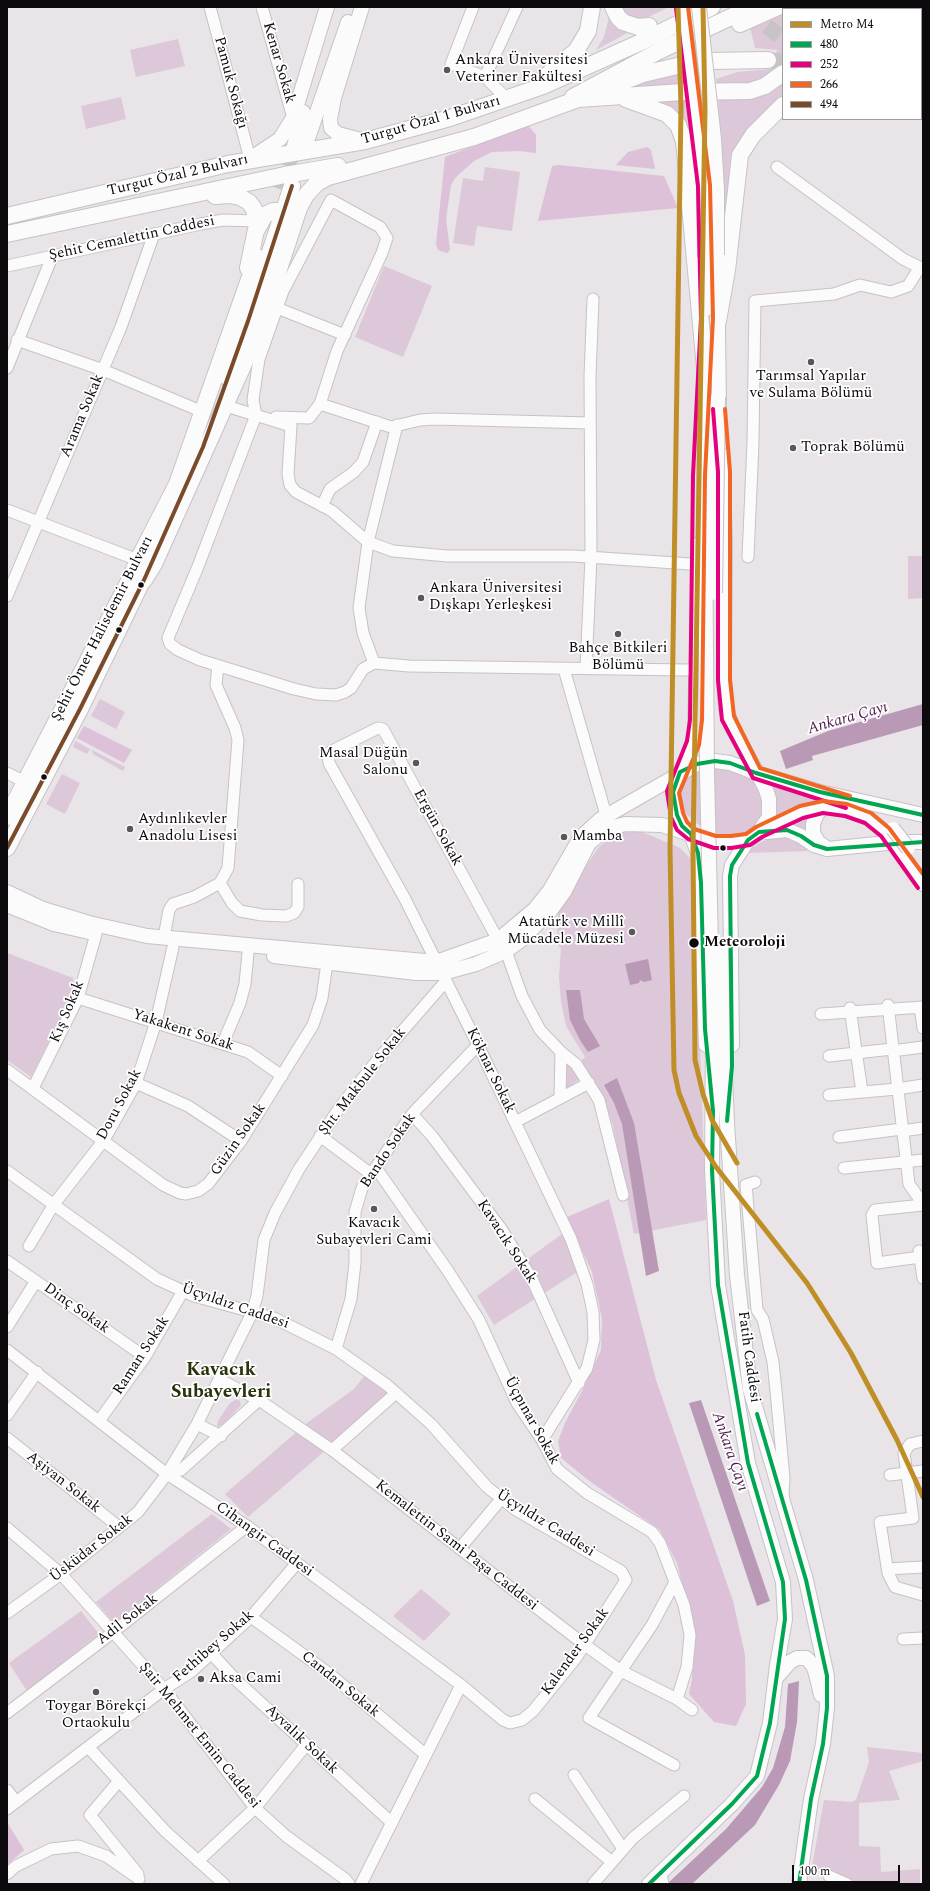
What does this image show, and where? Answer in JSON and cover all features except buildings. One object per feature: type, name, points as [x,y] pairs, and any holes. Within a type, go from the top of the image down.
[{"type":"highway","points":[[522,94],[546,77],[576,51],[588,30],[592,7]]},
{"type":"highway","points":[[546,77],[567,67],[585,54],[597,36],[602,7]]},
{"type":"highway","points":[[613,7],[618,17],[623,22],[638,27],[649,26]]},
{"type":"highway","points":[[580,69],[649,26],[690,7]]},
{"type":"highway","name":"Turgut Özal 1 Bulvarı","points":[[300,147],[365,141],[450,118],[522,94],[580,69],[712,7]]},
{"type":"highway","name":"Turgut Özal 1 Bulvarı","points":[[286,184],[360,162],[436,143],[559,105],[661,50],[752,7]]},
{"type":"highway","name":"Turgut Özal 1 Bulvarı","points":[[661,50],[719,34],[778,7]]},
{"type":"highway","points":[[144,580],[154,564],[259,330],[301,204],[310,190],[324,178],[474,137],[643,74],[677,66],[709,61],[768,60]]},
{"type":"highway","points":[[578,99],[612,96],[750,91],[765,86],[782,74]]},
{"type":"highway","points":[[612,96],[657,109],[673,119],[681,132],[684,141],[688,172],[705,368]]},
{"type":"highway","points":[[718,322],[727,270],[740,155],[753,135],[782,106]]},
{"type":"highway","name":"Turgut Özal 2 Bulvarı","points":[[7,216],[300,147]]},
{"type":"highway","name":"Turgut Özal 2 Bulvarı","points":[[7,234],[152,203],[286,184]]},
{"type":"highway","name":"Şehit Ömer Halisdemir Bulvarı","points":[[7,848],[80,709],[144,580],[203,447],[248,321],[286,184]]},
{"type":"highway","points":[[152,203],[222,195],[235,196],[252,205],[257,226]]},
{"type":"highway","name":"Turgut Özal 2 Bulvarı","points":[[7,207],[58,204]]},
{"type":"highway","name":"Turgut Özal 2 Bulvarı","points":[[7,244],[43,235],[122,209]]},
{"type":"highway","points":[[238,315],[257,226],[265,215],[278,214],[283,247],[278,274]]},
{"type":"highway","name":"Şehit Ömer Halisdemir Bulvarı","points":[[7,817],[129,581],[138,560],[177,484],[238,315],[278,214]]},
{"type":"main road","points":[[250,159],[280,139],[293,118],[327,7]]},
{"type":"main road","points":[[300,147],[336,7]]},
{"type":"main road","points":[[300,147],[353,7]]},
{"type":"main road","points":[[362,7],[334,98],[330,119],[331,128],[338,134],[365,141]]},
{"type":"main road","name":"Fatih Caddesi","points":[[682,7],[704,186],[707,318],[705,368],[711,397]]},
{"type":"main road","name":"Fatih Caddesi","points":[[649,1884],[662,1879],[757,1776],[770,1723],[786,1618],[784,1582],[748,1463],[718,1285],[712,1170],[713,1111],[718,1031],[711,397],[718,322],[716,166],[711,107],[699,7]]},
{"type":"main road","points":[[711,397],[724,479],[724,680],[728,718],[756,774],[765,787],[769,800],[769,816],[732,865],[730,876],[732,1066],[727,1123]]},
{"type":"main road","points":[[711,397],[699,475],[695,733],[690,752],[680,772],[673,792],[676,815],[682,826],[691,834],[698,854],[701,883],[705,1029],[713,1111]]},
{"type":"main road","points":[[502,945],[550,890],[580,838],[606,815],[680,772],[697,764],[715,761],[730,763],[756,774],[820,792],[923,815]]},
{"type":"main road","points":[[820,792],[874,813],[900,840],[923,870]]},
{"type":"main road","points":[[754,836],[801,812],[823,806],[835,807],[868,818],[900,840],[923,884]]},
{"type":"main road","points":[[823,806],[817,814],[813,824],[813,833],[818,842],[827,849]]},
{"type":"main road","points":[[7,892],[44,909],[89,923],[141,934],[168,942],[416,973],[442,972],[502,945],[521,940],[551,910],[564,892],[589,844],[606,829],[625,824],[662,825],[715,842],[731,842],[787,830],[801,836],[814,845],[827,849],[900,840]]},
{"type":"main road","points":[[7,905],[54,924],[141,944],[168,942],[442,972]]},
{"type":"main road","name":"Fatih Caddesi","points":[[718,1031],[727,1123],[737,1276],[750,1389],[806,1580],[827,1676],[824,1744],[811,1799],[799,1884]]},
{"type":"main road","points":[[776,1678],[790,1662],[797,1658],[806,1658],[812,1665],[820,1685],[826,1725]]},
{"type":"street","name":"Pamuk Sokağı","points":[[210,7],[250,159]]},
{"type":"street","name":"Kenar Sokak","points":[[262,7],[293,118]]},
{"type":"street","points":[[473,7],[451,64],[486,76],[507,99]]},
{"type":"street","points":[[486,76],[517,7]]},
{"type":"street","points":[[748,557],[753,443],[754,301],[834,294],[860,285],[891,292],[908,286],[921,268],[903,259],[777,167]]},
{"type":"street","points":[[258,416],[309,418],[320,404],[338,351],[382,253],[387,238],[380,227],[331,200],[283,291],[259,358],[253,400],[258,416],[168,638],[170,644],[178,650],[218,666],[294,689],[327,695],[345,692],[351,688],[362,669],[374,663],[409,666],[688,670]]},
{"type":"street","name":"Şehit Cemalettin Caddesi","points":[[7,266],[222,220],[257,226]]},
{"type":"street","name":"Arama Sokak","points":[[7,596],[121,327],[154,234]]},
{"type":"street","points":[[7,368],[17,340],[52,257]]},
{"type":"street","points":[[586,669],[591,557],[590,376],[593,299]]},
{"type":"street","points":[[277,308],[345,335]]},
{"type":"street","points":[[17,340],[103,370],[203,412]]},
{"type":"street","points":[[320,404],[391,427],[435,419],[590,423]]},
{"type":"street","points":[[226,406],[291,426],[288,474],[290,485],[296,492],[332,511],[368,542],[393,551],[447,556],[591,557],[690,564]]},
{"type":"street","points":[[322,506],[330,489],[354,472],[363,462],[377,422]]},
{"type":"street","points":[[374,663],[363,633],[360,608],[368,542],[396,425]]},
{"type":"street","points":[[7,510],[138,560]]},
{"type":"street","points":[[218,666],[216,685],[235,728],[238,740],[228,868],[220,883],[232,903],[240,911],[262,915],[286,916],[294,913],[298,907],[298,884]]},
{"type":"street","points":[[564,669],[606,815]]},
{"type":"street","name":"Ergün Sokak","points":[[369,732],[378,728],[383,729],[502,945]]},
{"type":"street","name":"Köknar Sokak","points":[[369,732],[330,752],[328,757],[329,763],[405,899],[442,972],[571,1239],[587,1284],[593,1312],[594,1340],[587,1368],[542,1440]]},
{"type":"street","points":[[7,773],[25,782]]},
{"type":"street","name":"Doru Sokak","points":[[29,1246],[54,1204],[104,1140],[136,1083],[156,1022],[168,942],[169,910],[173,904],[194,896],[220,883]]},
{"type":"street","name":"Kış Sokak","points":[[33,1088],[78,998],[96,934]]},
{"type":"street","points":[[502,945],[522,996],[540,1030],[560,1052],[576,1064],[599,1100],[623,1195]]},
{"type":"street","points":[[223,1043],[240,1003],[245,984],[248,953]]},
{"type":"street","name":"Güzin Sokak","points":[[7,1070],[104,1140],[163,1185],[186,1194],[198,1191],[208,1184],[241,1141],[313,1026],[322,998],[327,963]]},
{"type":"street","name":"Şht. Makbule Sokak","points":[[167,1474],[198,1424],[252,1313],[257,1296],[264,1240],[275,1213],[298,1169],[340,1107],[379,1058],[442,972]]},
{"type":"street","name":"Yakakent Sokak","points":[[78,998],[248,1052],[282,1076]]},
{"type":"street","points":[[888,1007],[909,1184],[923,1205],[875,1210],[872,1215],[877,1260],[920,1257],[923,1278]]},
{"type":"street","points":[[821,1014],[888,1007],[922,1007],[923,1028]]},
{"type":"street","points":[[850,1010],[862,1092]]},
{"type":"street","name":"Bando Sokak","points":[[336,1349],[351,1299],[355,1263],[355,1212],[362,1188],[412,1114],[478,1045]]},
{"type":"street","points":[[829,1056],[923,1047]]},
{"type":"street","points":[[560,1052],[560,1098]]},
{"type":"street","points":[[136,1083],[188,1106],[241,1141]]},
{"type":"street","points":[[515,1122],[589,1083]]},
{"type":"street","points":[[829,1095],[897,1089],[923,1085]]},
{"type":"street","name":"Kavacık Sokak","points":[[412,1114],[432,1136],[502,1230],[532,1279],[579,1383]]},
{"type":"street","points":[[839,1137],[923,1128]]},
{"type":"street","name":"Üçpınar Sokak","points":[[320,1136],[373,1171],[448,1271],[479,1320],[517,1403],[542,1440],[557,1469],[587,1493],[652,1532],[660,1543],[684,1604],[690,1635],[688,1667],[677,1699]]},
{"type":"street","points":[[844,1168],[923,1160]]},
{"type":"street","name":"Üçyıldız Caddesi","points":[[7,1171],[157,1279],[194,1296],[274,1318],[336,1349],[396,1393],[431,1424],[464,1463],[487,1487],[516,1510],[621,1571],[626,1580]]},
{"type":"street","points":[[756,1182],[746,1185],[757,1310],[763,1319],[773,1362],[784,1478],[782,1499]]},
{"type":"street","name":"Dinç Sokak","points":[[7,1261],[145,1357]]},
{"type":"street","points":[[7,1327],[36,1281]]},
{"type":"street","name":"Raman Sokak","points":[[99,1421],[145,1357],[183,1291]]},
{"type":"street","name":"Cihangir Caddesi","points":[[7,1350],[167,1474],[247,1526],[461,1686],[503,1720],[510,1723],[522,1720]]},
{"type":"street","points":[[7,1415],[36,1372]]},
{"type":"street","name":"Kemalettin Sami Paşa Caddesi","points":[[220,1380],[259,1400],[332,1450],[585,1645],[621,1671],[677,1699],[692,1710]]},
{"type":"street","points":[[332,1450],[396,1393]]},
{"type":"street","points":[[167,1474],[181,1470],[221,1436],[259,1400]]},
{"type":"street","points":[[198,1424],[221,1436]]},
{"type":"street","name":"Aşiyan Sokak","points":[[7,1438],[119,1527]]},
{"type":"street","points":[[923,1441],[910,1444],[904,1453],[913,1518],[880,1522],[888,1569],[895,1587],[923,1595]]},
{"type":"street","points":[[890,1475],[923,1471]]},
{"type":"street","name":"Üsküdar Sokak","points":[[7,1613],[61,1574],[138,1512],[167,1474]]},
{"type":"street","points":[[460,1548],[502,1498]]},
{"type":"street","name":"Adil Sokak","points":[[7,1713],[112,1633],[247,1526]]},
{"type":"street","name":"Şair Mehmet Emin Caddesi","points":[[7,1528],[61,1574],[112,1633],[164,1689],[255,1808],[286,1836],[345,1879],[349,1884]]},
{"type":"street","name":"Fethibey Sokak","points":[[11,1806],[89,1748],[164,1689],[192,1671],[251,1617],[297,1563]]},
{"type":"street","points":[[888,1569],[923,1567]]},
{"type":"street","name":"Kalender Sokak","points":[[522,1720],[534,1711],[585,1645],[626,1580]]},
{"type":"street","points":[[674,1765],[589,1718],[652,1625],[675,1582]]},
{"type":"street","name":"Candan Sokak","points":[[251,1617],[326,1672],[426,1755]]},
{"type":"street","points":[[904,1639],[923,1638]]},
{"type":"street","name":"Ayvalık Sokak","points":[[212,1654],[236,1680],[392,1823]]},
{"type":"street","points":[[361,1884],[461,1686]]},
{"type":"street","points":[[198,1861],[255,1808],[306,1745]]},
{"type":"street","points":[[89,1748],[164,1831],[224,1884]]},
{"type":"street","points":[[574,1775],[623,1849]]},
{"type":"street","points":[[119,1781],[90,1814],[138,1872],[138,1881]]},
{"type":"street","points":[[7,1790],[11,1806]]},
{"type":"street","points":[[593,1884],[633,1838],[684,1796]]},
{"type":"street","points":[[535,1799],[612,1862]]},
{"type":"street","points":[[7,1874],[16,1866],[51,1849],[78,1846],[106,1856],[138,1881]]},
{"type":"street","points":[[829,1876],[847,1884]]},
{"type":"shaded area","points":[[619,7],[669,7],[646,18],[629,20]]},
{"type":"shaded area","points":[[782,12],[782,66],[778,72],[756,85],[717,86],[716,79],[737,72],[771,69],[777,50],[755,48],[750,27]]},
{"type":"shaded area","points":[[609,17],[613,22],[629,32],[596,50],[604,37]]},
{"type":"shaded area","points":[[178,39],[185,66],[136,77],[130,50]]},
{"type":"shaded area","points":[[684,71],[686,88],[628,91],[625,87]]},
{"type":"shaded area","points":[[782,81],[782,98],[749,127],[740,139],[735,154],[726,212],[718,97]]},
{"type":"shaded area","points":[[121,97],[126,119],[86,129],[81,106]]},
{"type":"shaded area","points":[[688,98],[696,171],[689,137],[666,106],[655,100]]},
{"type":"shaded area","points":[[528,125],[536,135],[536,153],[519,151],[492,152],[474,161],[456,177],[451,185],[446,219],[450,250],[447,253],[438,250],[436,244],[445,157]]},
{"type":"shaded area","points":[[647,147],[651,150],[655,169],[616,165],[628,152]]},
{"type":"shaded area","points":[[559,165],[664,176],[678,208],[538,221],[552,166]]},
{"type":"shaded area","points":[[485,167],[520,172],[512,231],[477,226],[474,246],[453,243],[463,178],[483,181]]},
{"type":"shaded area","points":[[384,266],[432,286],[403,357],[355,337]]},
{"type":"shaded area","points":[[908,556],[923,556],[923,598],[908,599]]},
{"type":"shaded area","points":[[100,699],[125,712],[116,729],[91,716]]},
{"type":"shaded area","points":[[923,704],[923,725],[812,756],[813,760],[786,769],[780,751],[828,731]]},
{"type":"shaded area","points":[[84,726],[132,750],[124,763],[77,738]]},
{"type":"shaded area","points":[[75,741],[90,749],[87,754],[73,747]]},
{"type":"shaded area","points":[[92,750],[125,767],[123,771],[93,754]]},
{"type":"shaded area","points":[[715,767],[741,772],[753,778],[764,801],[762,817],[752,830],[738,837],[722,837],[699,825],[685,813],[680,804],[679,793],[684,779],[690,772]]},
{"type":"shaded area","points":[[62,774],[80,783],[65,814],[46,804]]},
{"type":"shaded area","points":[[770,783],[825,800],[775,822]]},
{"type":"shaded area","points":[[812,812],[810,835],[785,823]]},
{"type":"shaded area","points":[[625,830],[640,831],[680,848],[691,859],[694,868],[706,1220],[634,1234],[613,1125],[601,1094],[580,1062],[585,1057],[566,1026],[561,1001],[559,977],[561,949],[557,944],[558,909],[598,848],[607,840]]},
{"type":"shaded area","points":[[775,837],[798,839],[806,846],[807,851],[747,853],[750,849],[763,841]]},
{"type":"shaded area","points":[[7,953],[73,978],[74,984],[72,995],[31,1077],[7,1060]]},
{"type":"shaded area","points":[[648,959],[652,980],[644,982],[640,980],[639,983],[630,985],[625,964]]},
{"type":"shaded area","points":[[566,990],[580,990],[584,1019],[600,1046],[588,1052],[570,1020]]},
{"type":"shaded area","points":[[568,1061],[580,1079],[565,1090],[564,1065]]},
{"type":"shaded area","points":[[617,1078],[634,1123],[659,1271],[646,1276],[622,1124],[614,1103],[604,1085]]},
{"type":"shaded area","points":[[609,1199],[656,1380],[733,1601],[745,1655],[746,1704],[736,1726],[714,1722],[689,1694],[692,1680],[693,1629],[677,1563],[660,1530],[588,1480],[561,1458],[558,1441],[565,1423],[601,1350],[602,1319],[592,1272],[567,1217]]},
{"type":"shaded area","points":[[562,1234],[579,1271],[494,1325],[477,1296]]},
{"type":"shaded area","points":[[365,1375],[387,1393],[384,1400],[248,1517],[225,1494],[307,1423],[354,1389]]},
{"type":"shaded area","points":[[236,1399],[240,1401],[241,1405],[223,1425],[218,1427],[218,1421],[229,1404]]},
{"type":"shaded area","points":[[701,1400],[770,1601],[757,1606],[689,1403]]},
{"type":"shaded area","points":[[212,1514],[231,1529],[114,1623],[96,1602]]},
{"type":"shaded area","points":[[421,1589],[451,1614],[424,1641],[393,1616]]},
{"type":"shaded area","points":[[81,1611],[99,1634],[27,1691],[9,1663]]},
{"type":"shaded area","points":[[799,1681],[797,1722],[790,1761],[779,1785],[755,1825],[692,1884],[667,1884],[726,1829],[762,1787],[773,1768],[785,1727],[788,1684]]},
{"type":"shaded area","points":[[867,1747],[923,1753],[923,1761],[889,1771],[900,1800],[859,1803],[859,1846],[880,1847],[881,1872],[920,1869],[920,1884],[854,1884],[812,1866],[824,1800],[851,1802],[856,1800],[869,1762]]},
{"type":"shaded area","points":[[7,1822],[24,1850],[7,1865]]},
{"type":"tunnel","points":[[754,7],[758,19],[782,38]]},
{"type":"tunnel","points":[[768,60],[782,62]]},
{"type":"tunnel","points":[[280,189],[294,146]]},
{"type":"metro line","name":"M4","points":[[678,7],[681,106],[670,849],[674,1070],[679,1093],[696,1136],[716,1167],[807,1283],[833,1324],[851,1353],[897,1440],[923,1497]]},
{"type":"metro line","name":"M4","points":[[703,7],[705,110],[693,848],[695,1060],[703,1094],[712,1120],[737,1163]]},
{"type":"transit line","name":"266","points":[[688,7],[710,185],[713,318],[705,475],[702,720],[699,745],[679,793],[683,813],[687,822],[694,829],[716,836],[731,836],[746,834],[756,827],[800,806],[823,801],[847,804],[871,813],[889,828],[923,874]]},
{"type":"transit line","name":"252","points":[[676,8],[698,186],[701,318],[693,475],[690,720],[687,741],[667,791],[671,817],[677,830],[688,839],[714,848],[731,848],[750,845],[762,837],[803,818],[823,813],[845,816],[865,823],[881,836],[918,888]]},
{"type":"transit line","name":"494","points":[[7,848],[80,709],[144,580],[203,447],[248,321],[292,186]]},
{"type":"transit line","name":"252","points":[[713,409],[718,472],[718,680],[722,720],[753,778],[846,808]]},
{"type":"transit line","name":"266","points":[[725,409],[730,472],[730,680],[734,716],[760,768],[850,796]]},
{"type":"transit line","name":"480","points":[[649,1884],[732,1804],[757,1776],[770,1723],[785,1619],[783,1582],[748,1463],[718,1285],[712,1170],[713,1111],[705,1029],[701,883],[698,853],[691,834],[682,826],[677,815],[673,792],[680,772],[697,764],[715,761],[730,763],[756,773],[820,792],[923,815]]},
{"type":"transit line","name":"480","points":[[727,1121],[732,1066],[730,876],[732,865],[748,840],[759,832],[787,830],[801,836],[814,845],[827,849],[923,842]]},
{"type":"transit line","name":"480","points":[[757,1414],[806,1580],[827,1676],[827,1708],[823,1744],[811,1799],[799,1884]]},
{"type":"place","name":"Ankara Üniversitesi Veteriner Fakültesi","points":[[447,70]]},
{"type":"place","name":"Tarımsal Yapılar ve Sulama Bölümü","points":[[811,362]]},
{"type":"place","name":"Toprak Bölümü","points":[[793,448]]},
{"type":"place","name":"Ankara Üniversitesi Dışkapı Yerleşkesi","points":[[421,598]]},
{"type":"place","name":"Bahçe Bitkileri Bölümü","points":[[618,634]]},
{"type":"place","name":"Masal Düğün Salonu","points":[[416,763]]},
{"type":"place","name":"Aydınlıkevler Anadolu Lisesi","points":[[130,829]]},
{"type":"place","name":"Mamba","points":[[564,837]]},
{"type":"place","name":"Atatürk ve Millî Mücadele Müzesi","points":[[632,932]]},
{"type":"place","name":"Meteoroloji","points":[[694,943]]},
{"type":"place","name":"Kavacık Subayevleri Cami","points":[[374,1209]]},
{"type":"place","name":"Aksa Cami","points":[[201,1679]]},
{"type":"place","name":"Toygar Börekçi Ortaokulu","points":[[96,1692]]},
{"type":"district","name":"Kavacık Subayevleri","points":[[221,1382]]},
{"type":"water label","name":"Ankara Çayı","points":[[848,719]]},
{"type":"water label","name":"Ankara Çayı","points":[[729,1452]]}]
